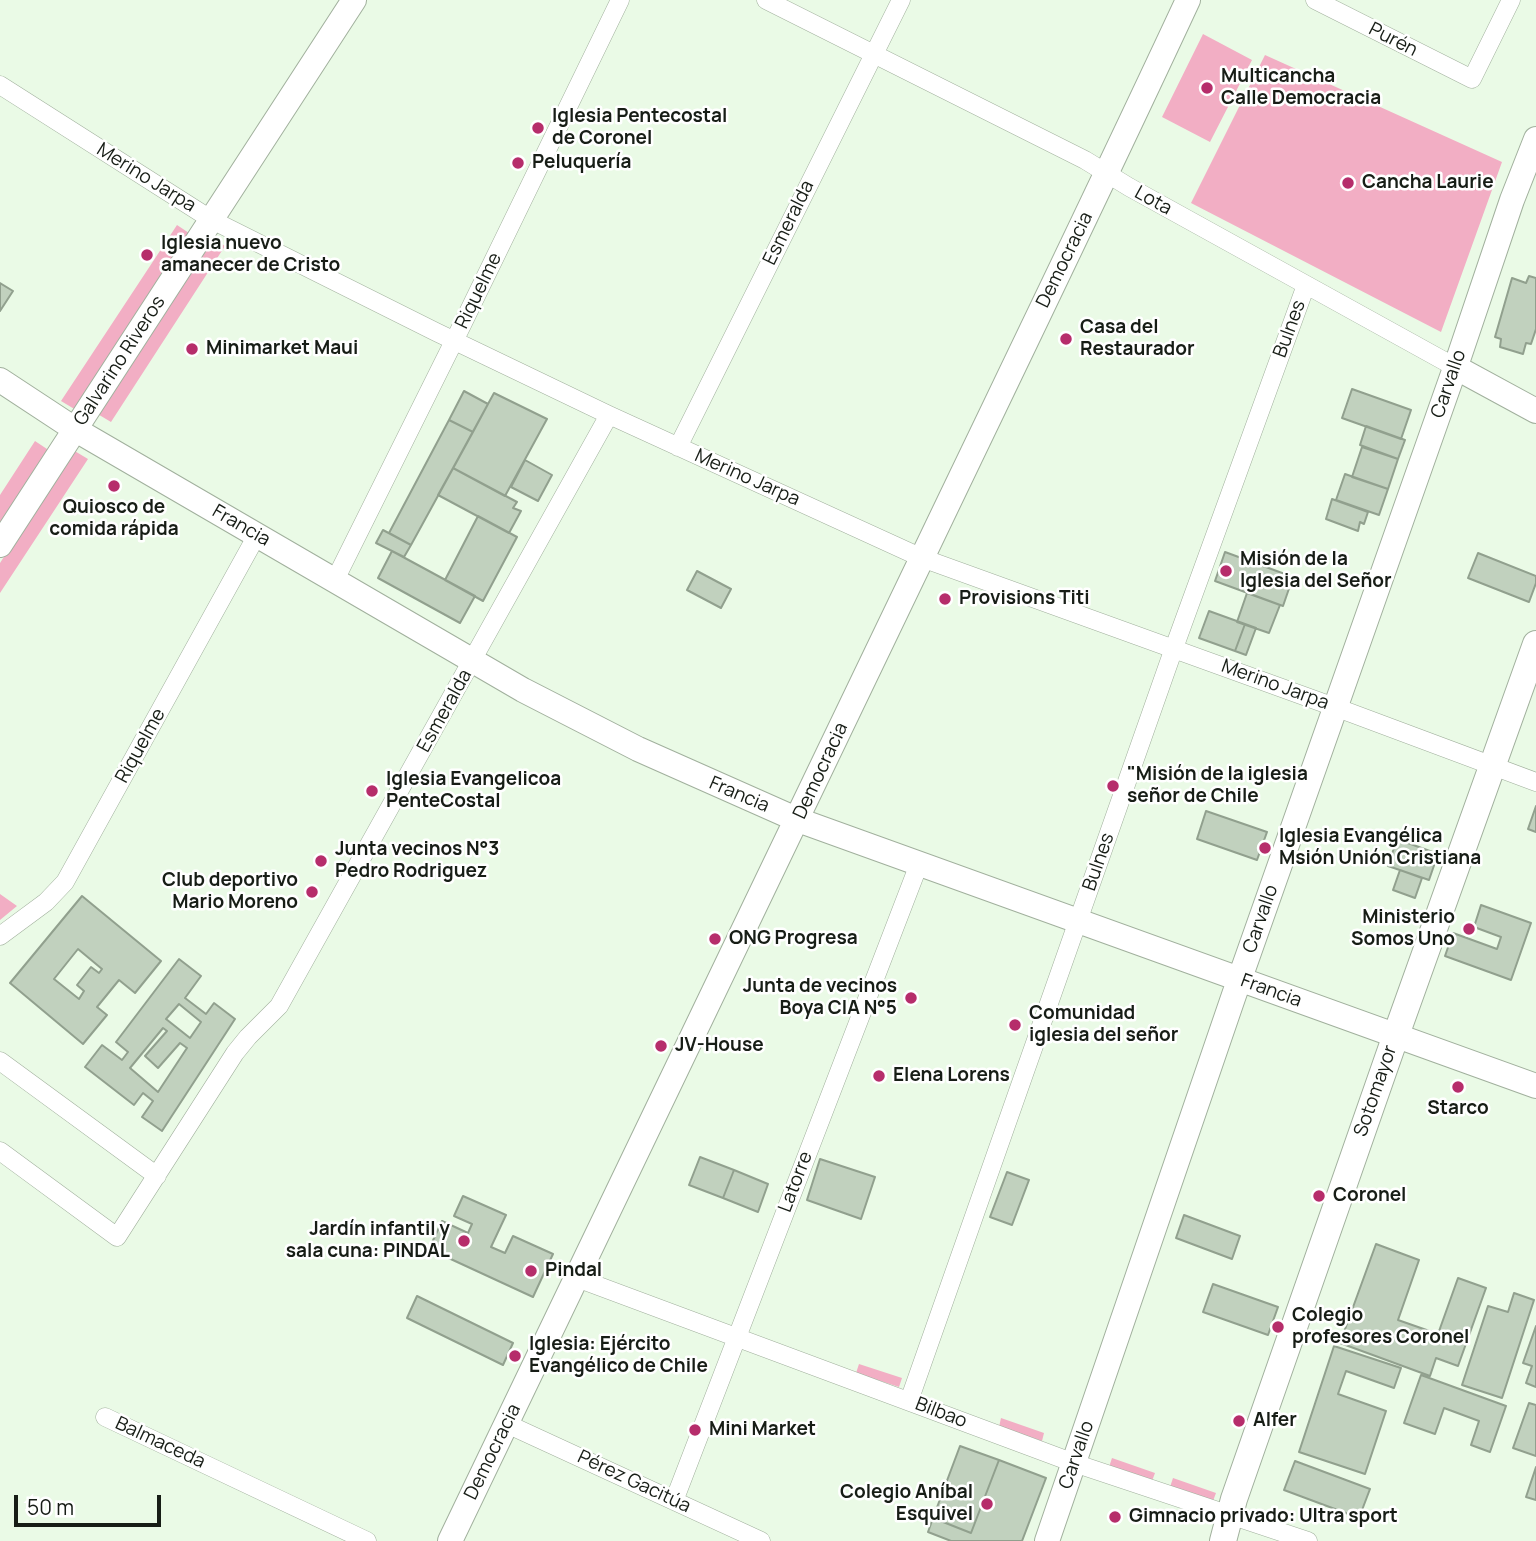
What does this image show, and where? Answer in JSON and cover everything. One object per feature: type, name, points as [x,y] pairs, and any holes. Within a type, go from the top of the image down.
[{"type":"main road","name":"Sotomayor","points":[[1223,1541],[1229,1514],[1396,1035],[1536,644]]},
{"type":"street","name":"Galvarino Riveros","points":[[0,545],[354,0]]},
{"type":"street","name":"Riquelme","points":[[335,580],[620,0]]},
{"type":"street","name":"Lota","points":[[766,0],[1085,160],[1536,411]]},
{"type":"street","name":"Esmeralda","points":[[678,447],[901,0]]},
{"type":"street","name":"Democracia","points":[[450,1541],[798,820],[1188,0]]},
{"type":"street","name":"Purén","points":[[1314,0],[1472,79],[1511,0]]},
{"type":"street","name":"Merino Jarpa","points":[[0,85],[212,220],[609,415],[922,558],[1536,782]]},
{"type":"street","name":"Carvallo","points":[[1046,1541],[1512,200],[1536,139]]},
{"type":"street","name":"Bulnes","points":[[909,1401],[1174,648],[1306,285]]},
{"type":"street","name":"Francia","points":[[0,380],[76,430],[257,536],[557,708],[638,749],[798,820],[1536,1086]]},
{"type":"street","name":"Esmeralda","points":[[0,1151],[117,1237],[240,1046],[279,1006],[609,415]]},
{"type":"street","name":"Riquelme","points":[[0,936],[46,902],[65,882],[257,536]]},
{"type":"street","name":"Latorre","points":[[674,1501],[919,864]]},
{"type":"street","points":[[0,1061],[157,1176]]},
{"type":"street","name":"Bilbao","points":[[577,1279],[1074,1463],[1308,1541]]},
{"type":"street","name":"Balmaceda","points":[[105,1417],[367,1541]]},
{"type":"street","name":"Pérez Gacitúa","points":[[507,1424],[761,1541]]},
{"type":"shaded area","name":"Multicancha Calle Democracia","points":[[1203,34],[1252,60],[1210,142],[1162,117]]},
{"type":"shaded area","name":"Cancha Laurie","points":[[1265,55],[1502,162],[1441,332],[1191,203]]},
{"type":"shaded area","points":[[177,225],[189,233],[76,410],[61,401]]},
{"type":"shaded area","points":[[212,238],[225,246],[111,422],[96,413]]},
{"type":"shaded area","points":[[35,441],[50,451],[0,528],[0,495]]},
{"type":"shaded area","points":[[73,450],[88,459],[0,593],[0,563]]},
{"type":"shaded area","points":[[0,894],[17,906],[0,920]]},
{"type":"shaded area","points":[[859,1364],[902,1378],[899,1387],[856,1373]]},
{"type":"shaded area","points":[[1001,1418],[1044,1433],[1042,1441],[999,1427]]},
{"type":"shaded area","points":[[1112,1458],[1155,1473],[1152,1481],[1109,1467]]},
{"type":"shaded area","points":[[1173,1478],[1216,1493],[1213,1501],[1170,1487]]},
{"type":"building","points":[[1529,276],[1536,278],[1536,329],[1531,344],[1526,343],[1523,354],[1500,347],[1501,339],[1495,337],[1512,278],[1526,283]]},
{"type":"building","points":[[0,283],[13,291],[0,311]]},
{"type":"building","points":[[1352,389],[1411,410],[1401,439],[1342,418]]},
{"type":"building","points":[[464,391],[488,404],[473,432],[449,420]]},
{"type":"building","points":[[494,393],[547,419],[505,496],[453,468]]},
{"type":"building","points":[[449,420],[473,432],[411,545],[389,533]]},
{"type":"building","points":[[1366,426],[1405,440],[1398,459],[1360,445]]},
{"type":"building","points":[[1362,447],[1398,459],[1388,489],[1352,477]]},
{"type":"building","points":[[525,460],[552,475],[538,501],[511,487]]},
{"type":"building","points":[[453,468],[517,502],[513,508],[521,511],[509,533],[438,495]]},
{"type":"building","points":[[1345,474],[1388,489],[1379,515],[1336,500]]},
{"type":"building","points":[[1332,499],[1368,512],[1364,524],[1360,522],[1358,531],[1326,519]]},
{"type":"building","points":[[478,516],[517,537],[483,601],[445,580]]},
{"type":"building","points":[[383,530],[411,545],[404,557],[376,543]]},
{"type":"building","points":[[392,551],[475,596],[460,623],[378,578]]},
{"type":"building","points":[[1225,552],[1293,577],[1283,606],[1215,581]]},
{"type":"building","points":[[1478,553],[1536,576],[1529,602],[1468,578]]},
{"type":"building","points":[[697,571],[731,589],[721,608],[687,590]]},
{"type":"building","points":[[1247,593],[1280,605],[1269,633],[1237,622]]},
{"type":"building","points":[[1209,611],[1245,624],[1235,651],[1199,638]]},
{"type":"building","points":[[1245,624],[1256,628],[1246,655],[1235,651]]},
{"type":"building","points":[[1536,806],[1536,832],[1528,829]]},
{"type":"building","points":[[1206,811],[1267,832],[1257,860],[1197,839]]},
{"type":"building","points":[[1397,839],[1438,854],[1429,880],[1388,866]]},
{"type":"building","points":[[1400,870],[1422,878],[1415,898],[1393,890]]},
{"type":"building","points":[[82,896],[161,961],[135,993],[119,980],[97,1007],[107,1015],[83,1044],[10,983]],"holes":[[[78,949],[102,969],[99,973],[91,967],[77,985],[84,991],[79,999],[54,979]]]},
{"type":"building","points":[[1481,905],[1531,923],[1511,980],[1445,956],[1453,933],[1497,949],[1501,937],[1474,927]]},
{"type":"building","points":[[179,959],[201,976],[185,998],[206,1014],[214,1003],[235,1019],[162,1131],[142,1117],[153,1101],[143,1093],[134,1105],[85,1067],[102,1045],[122,1060],[128,1052],[116,1042]],"holes":[[[179,1004],[201,1022],[190,1038],[166,1019]],[[163,1028],[167,1031],[145,1056],[158,1068],[180,1043],[187,1048],[158,1092],[130,1068]]]},
{"type":"building","points":[[700,1157],[734,1170],[723,1198],[689,1185]]},
{"type":"building","points":[[820,1159],[875,1177],[861,1219],[807,1200]]},
{"type":"building","points":[[734,1170],[768,1184],[758,1212],[723,1198]]},
{"type":"building","points":[[1007,1172],[1029,1180],[1012,1225],[990,1217]]},
{"type":"building","name":"Jardín infantil y sala cuna: PINDAL","points":[[463,1196],[506,1215],[491,1247],[505,1253],[513,1236],[553,1254],[533,1297],[429,1249],[442,1221],[468,1233],[472,1224],[454,1216]]},
{"type":"building","points":[[1184,1215],[1240,1236],[1232,1259],[1176,1238]]},
{"type":"building","points":[[1376,1244],[1419,1260],[1398,1320],[1438,1334],[1458,1278],[1486,1288],[1458,1366],[1436,1358],[1430,1376],[1340,1343]]},
{"type":"building","points":[[1213,1284],[1278,1307],[1268,1335],[1203,1312]]},
{"type":"building","points":[[1514,1293],[1534,1300],[1502,1398],[1462,1385],[1488,1306],[1508,1312]]},
{"type":"building","points":[[417,1296],[513,1343],[503,1365],[407,1318]]},
{"type":"building","points":[[1536,1326],[1536,1387],[1526,1383],[1532,1366],[1523,1363]]},
{"type":"building","points":[[1334,1346],[1401,1368],[1394,1388],[1346,1371],[1338,1394],[1386,1411],[1365,1474],[1299,1452]]},
{"type":"building","points":[[1421,1375],[1506,1406],[1490,1452],[1471,1445],[1479,1421],[1444,1408],[1435,1434],[1404,1423]]},
{"type":"building","points":[[1529,1403],[1536,1405],[1536,1456],[1513,1448]]},
{"type":"building","points":[[960,1446],[999,1460],[971,1533],[933,1518]]},
{"type":"building","points":[[999,1460],[1046,1478],[1022,1541],[951,1541],[928,1532],[933,1518],[971,1533]]},
{"type":"building","points":[[1295,1461],[1370,1489],[1359,1518],[1284,1490]]},
{"type":"building","points":[[1536,1467],[1536,1500],[1526,1497]]},
{"type":"place","name":"Multicancha Calle Democracia","points":[[1207,88]]},
{"type":"place","name":"Iglesia Pentecostal de Coronel","points":[[538,128]]},
{"type":"place","name":"Peluquería","points":[[518,163]]},
{"type":"place","name":"Cancha Laurie","points":[[1348,183]]},
{"type":"place","name":"Iglesia nuevo amanecer de Cristo","points":[[147,255]]},
{"type":"place","name":"Casa del Restaurador","points":[[1066,339]]},
{"type":"place","name":"Minimarket Maui","points":[[192,349]]},
{"type":"place","name":"Quiosco de comida rápida","points":[[114,486]]},
{"type":"place","name":"Misión de la Iglesia del Señor","points":[[1226,571]]},
{"type":"place","name":"Provisions Titi","points":[[945,599]]},
{"type":"place","name":"\"Misión de la iglesia señor de Chile","points":[[1113,786]]},
{"type":"place","name":"Iglesia Evangelicoa PenteCostal","points":[[372,791]]},
{"type":"place","name":"Iglesia Evangélica Msión Unión Cristiana","points":[[1265,848]]},
{"type":"place","name":"Junta vecinos N°3 Pedro Rodriguez","points":[[321,861]]},
{"type":"place","name":"Club deportivo Mario Moreno","points":[[312,892]]},
{"type":"place","name":"Ministerio Somos Uno","points":[[1469,929]]},
{"type":"place","name":"ONG Progresa","points":[[715,939]]},
{"type":"place","name":"Junta de vecinos Boya CIA N°5","points":[[911,998]]},
{"type":"place","name":"Comunidad iglesia del señor","points":[[1015,1025]]},
{"type":"place","name":"JV-House","points":[[661,1046]]},
{"type":"place","name":"Elena Lorens","points":[[879,1076]]},
{"type":"place","name":"Starco","points":[[1458,1087]]},
{"type":"place","name":"Coronel","points":[[1319,1196]]},
{"type":"place","name":"Jardín infantil y sala cuna: PINDAL","points":[[464,1241]]},
{"type":"place","name":"Pindal","points":[[531,1271]]},
{"type":"place","name":"Colegio profesores Coronel","points":[[1278,1327]]},
{"type":"place","name":"Iglesia: Ejército Evangélico de Chile","points":[[515,1356]]},
{"type":"place","name":"Alfer","points":[[1239,1421]]},
{"type":"place","name":"Mini Market","points":[[695,1430]]},
{"type":"place","name":"Colegio Aníbal Esquivel","points":[[987,1504]]},
{"type":"place","name":"Gimnacio privado: Ultra sport","points":[[1115,1517]]}]
